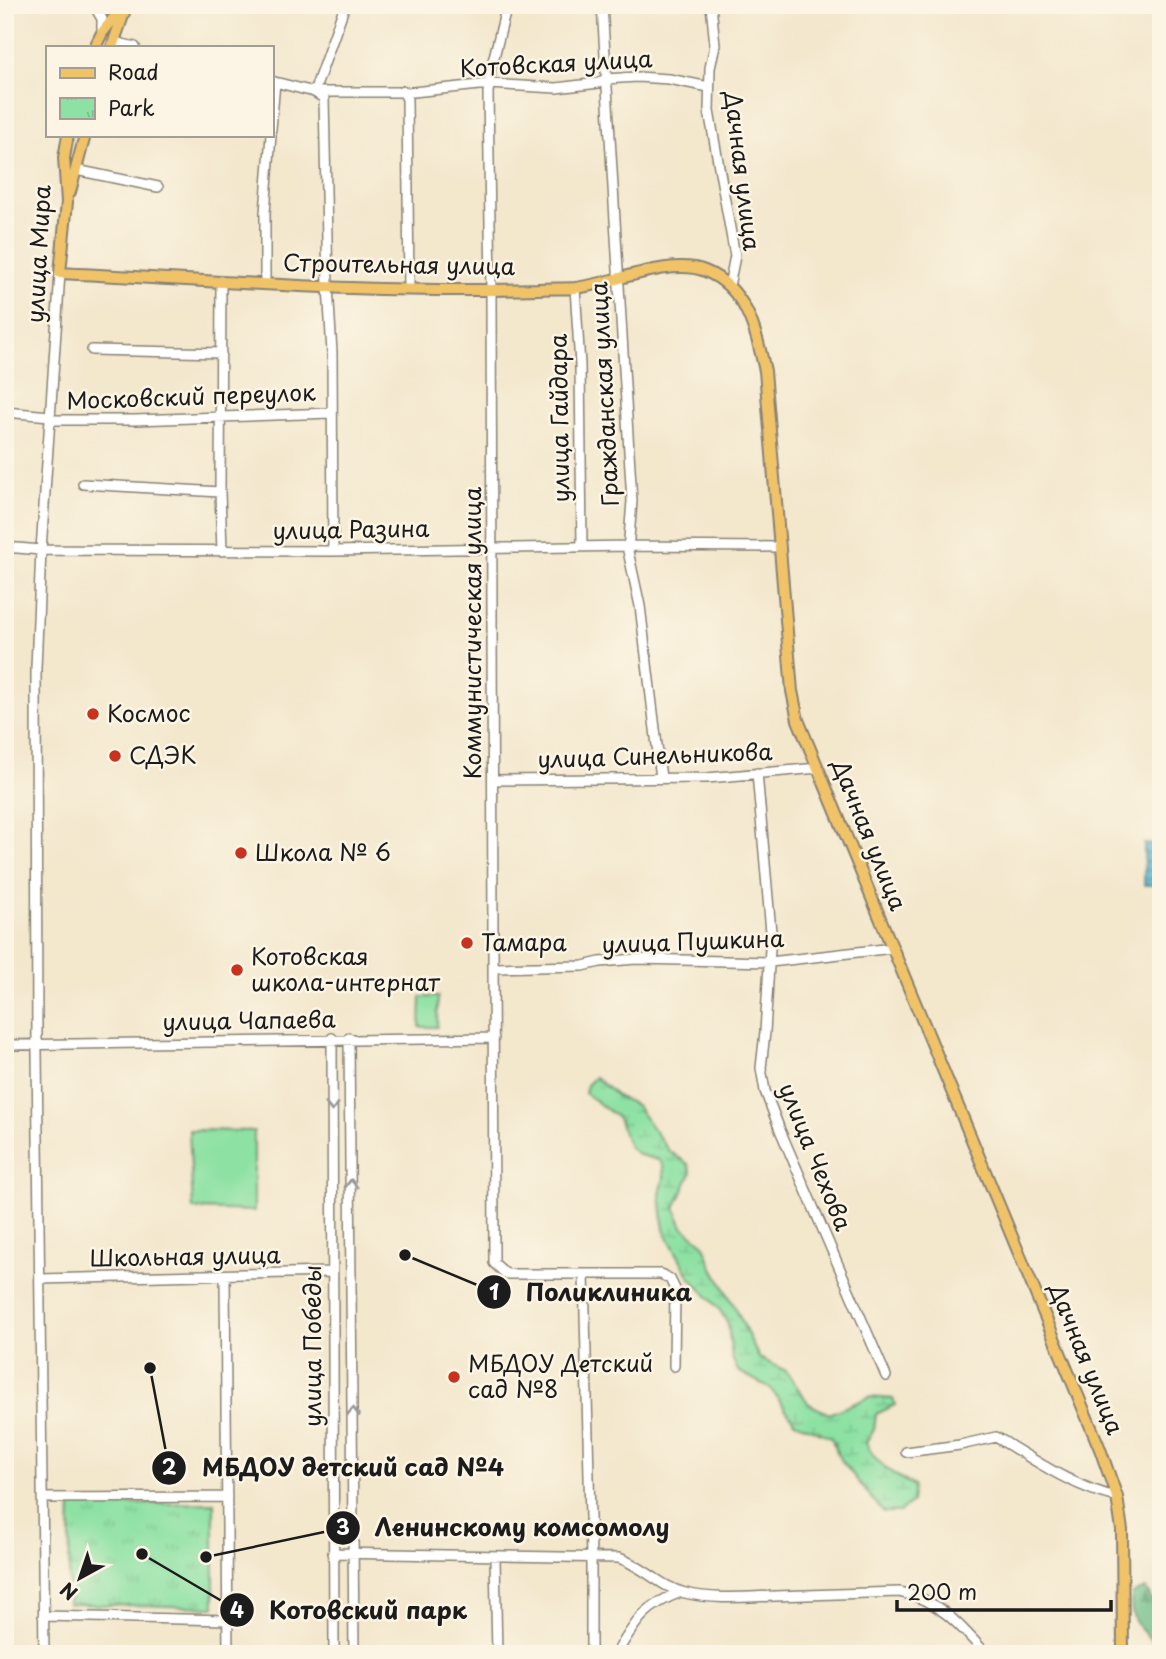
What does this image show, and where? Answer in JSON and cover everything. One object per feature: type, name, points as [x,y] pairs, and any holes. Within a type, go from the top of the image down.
[{"type":"main road","points":[[96,46],[102,33],[125,5]]},
{"type":"main road","points":[[113,45],[125,5]]},
{"type":"main road","name":"улица Мира","points":[[60,273],[67,202],[64,158],[68,136]]},
{"type":"main road","points":[[67,202],[85,136]]},
{"type":"main road","name":"Строительная улица","points":[[60,273],[328,286],[491,290],[575,288],[674,266],[702,269],[729,286]]},
{"type":"main road","name":"Дачная улица","points":[[729,286],[743,302],[753,323],[765,371],[792,691],[798,720],[1100,1449],[1117,1497],[1122,1530],[1124,1654]]},
{"type":"street","points":[[94,5],[102,19],[102,33]]},
{"type":"street","points":[[314,92],[345,5]]},
{"type":"street","name":"Коммунистическая улица","points":[[508,5],[489,84],[494,1263],[506,1274],[584,1274]]},
{"type":"street","name":"Гражданская улица","points":[[602,5],[632,501],[629,546],[631,571],[640,606],[661,778]]},
{"type":"street","name":"Дачная улица","points":[[711,5],[715,46],[710,68],[709,111],[735,256],[729,286]]},
{"type":"street","name":"Котовская улица","points":[[314,92],[413,92],[489,84],[556,88],[599,83],[605,79],[637,77],[669,79],[709,87]]},
{"type":"street","points":[[273,82],[314,92],[324,99],[333,551]]},
{"type":"street","points":[[403,91],[407,99],[409,288]]},
{"type":"street","points":[[265,283],[265,213],[271,136]]},
{"type":"street","points":[[76,170],[158,187]]},
{"type":"street","name":"улица Мира","points":[[44,1654],[36,668],[41,550],[60,273]]},
{"type":"street","points":[[221,281],[222,551]]},
{"type":"street","name":"улица Гайдара","points":[[575,288],[582,547]]},
{"type":"street","points":[[92,351],[221,353]]},
{"type":"street","name":"Московский переулок","points":[[5,412],[50,418],[135,420],[332,413]]},
{"type":"street","points":[[83,484],[220,492]]},
{"type":"street","name":"улица Разина","points":[[5,547],[41,550],[333,551],[629,546],[780,547]]},
{"type":"street","name":"улица Синельникова","points":[[493,780],[707,778],[818,768]]},
{"type":"street","name":"улица Чехова","points":[[757,773],[771,932],[761,1068],[765,1091],[886,1376]]},
{"type":"street","name":"улица Пушкина","points":[[494,968],[583,966],[636,959],[770,962],[893,948]]},
{"type":"street","name":"улица Чапаева","points":[[5,1045],[332,1038],[494,1038]]},
{"type":"street","name":"улица Победы","points":[[332,1038],[334,1654]]},
{"type":"street","name":"улица Победы","points":[[349,1038],[354,1654]]},
{"type":"street","name":"Школьная улица","points":[[40,1279],[331,1272]]},
{"type":"street","points":[[591,1654],[584,1274],[661,1274],[670,1279],[675,1289],[674,1366]]},
{"type":"street","points":[[225,1276],[228,1654]]},
{"type":"street","points":[[906,1452],[996,1437],[1075,1484],[1117,1497]]},
{"type":"street","points":[[42,1498],[227,1497]]},
{"type":"street","points":[[333,1553],[619,1558],[634,1563],[658,1581],[681,1592],[702,1596],[899,1592],[916,1595],[933,1603],[952,1618],[986,1654]]},
{"type":"street","points":[[495,1557],[496,1654]]},
{"type":"street","points":[[616,1654],[642,1614],[657,1601],[681,1592]]},
{"type":"street","points":[[43,1616],[228,1620]]},
{"type":"green space","points":[[421,997],[438,997],[437,1027],[420,1027]]},
{"type":"green space","points":[[595,1077],[618,1097],[636,1105],[669,1151],[688,1164],[691,1173],[675,1208],[683,1227],[703,1243],[759,1358],[786,1371],[809,1404],[829,1414],[869,1397],[893,1399],[895,1405],[876,1414],[874,1430],[866,1443],[880,1463],[914,1486],[912,1502],[900,1512],[883,1512],[840,1459],[831,1437],[795,1422],[770,1388],[738,1371],[732,1358],[728,1324],[720,1310],[690,1277],[664,1230],[660,1194],[664,1178],[663,1166],[659,1160],[639,1155],[629,1147],[618,1118],[585,1093],[587,1085]]},
{"type":"green space","points":[[189,1130],[254,1131],[254,1211],[193,1209]]},
{"type":"green space","points":[[214,1503],[214,1607],[68,1604],[71,1505]]},
{"type":"green space","points":[[1146,1589],[1161,1618],[1161,1650],[1138,1626],[1132,1612],[1132,1594]]},
{"type":"water","points":[[1144,844],[1161,845],[1161,885],[1144,885]]},
{"type":"place","name":"Космос","points":[[93,714]]},
{"type":"place","name":"СДЭК","points":[[115,756]]},
{"type":"place","name":"Школа № 6","points":[[241,853]]},
{"type":"place","name":"Тамара","points":[[467,943]]},
{"type":"place","name":"Котовская школа-интернат","points":[[237,970]]},
{"type":"place","name":"Поликлиника","points":[[405,1255]]},
{"type":"place","name":"МБДОУ детский сад №4","points":[[150,1368]]},
{"type":"place","name":"МБДОУ Детский сад №8","points":[[454,1377]]},
{"type":"place","name":"Котовский парк","points":[[142,1554]]},
{"type":"place","name":"Ленинскому комсомолу","points":[[206,1557]]}]
